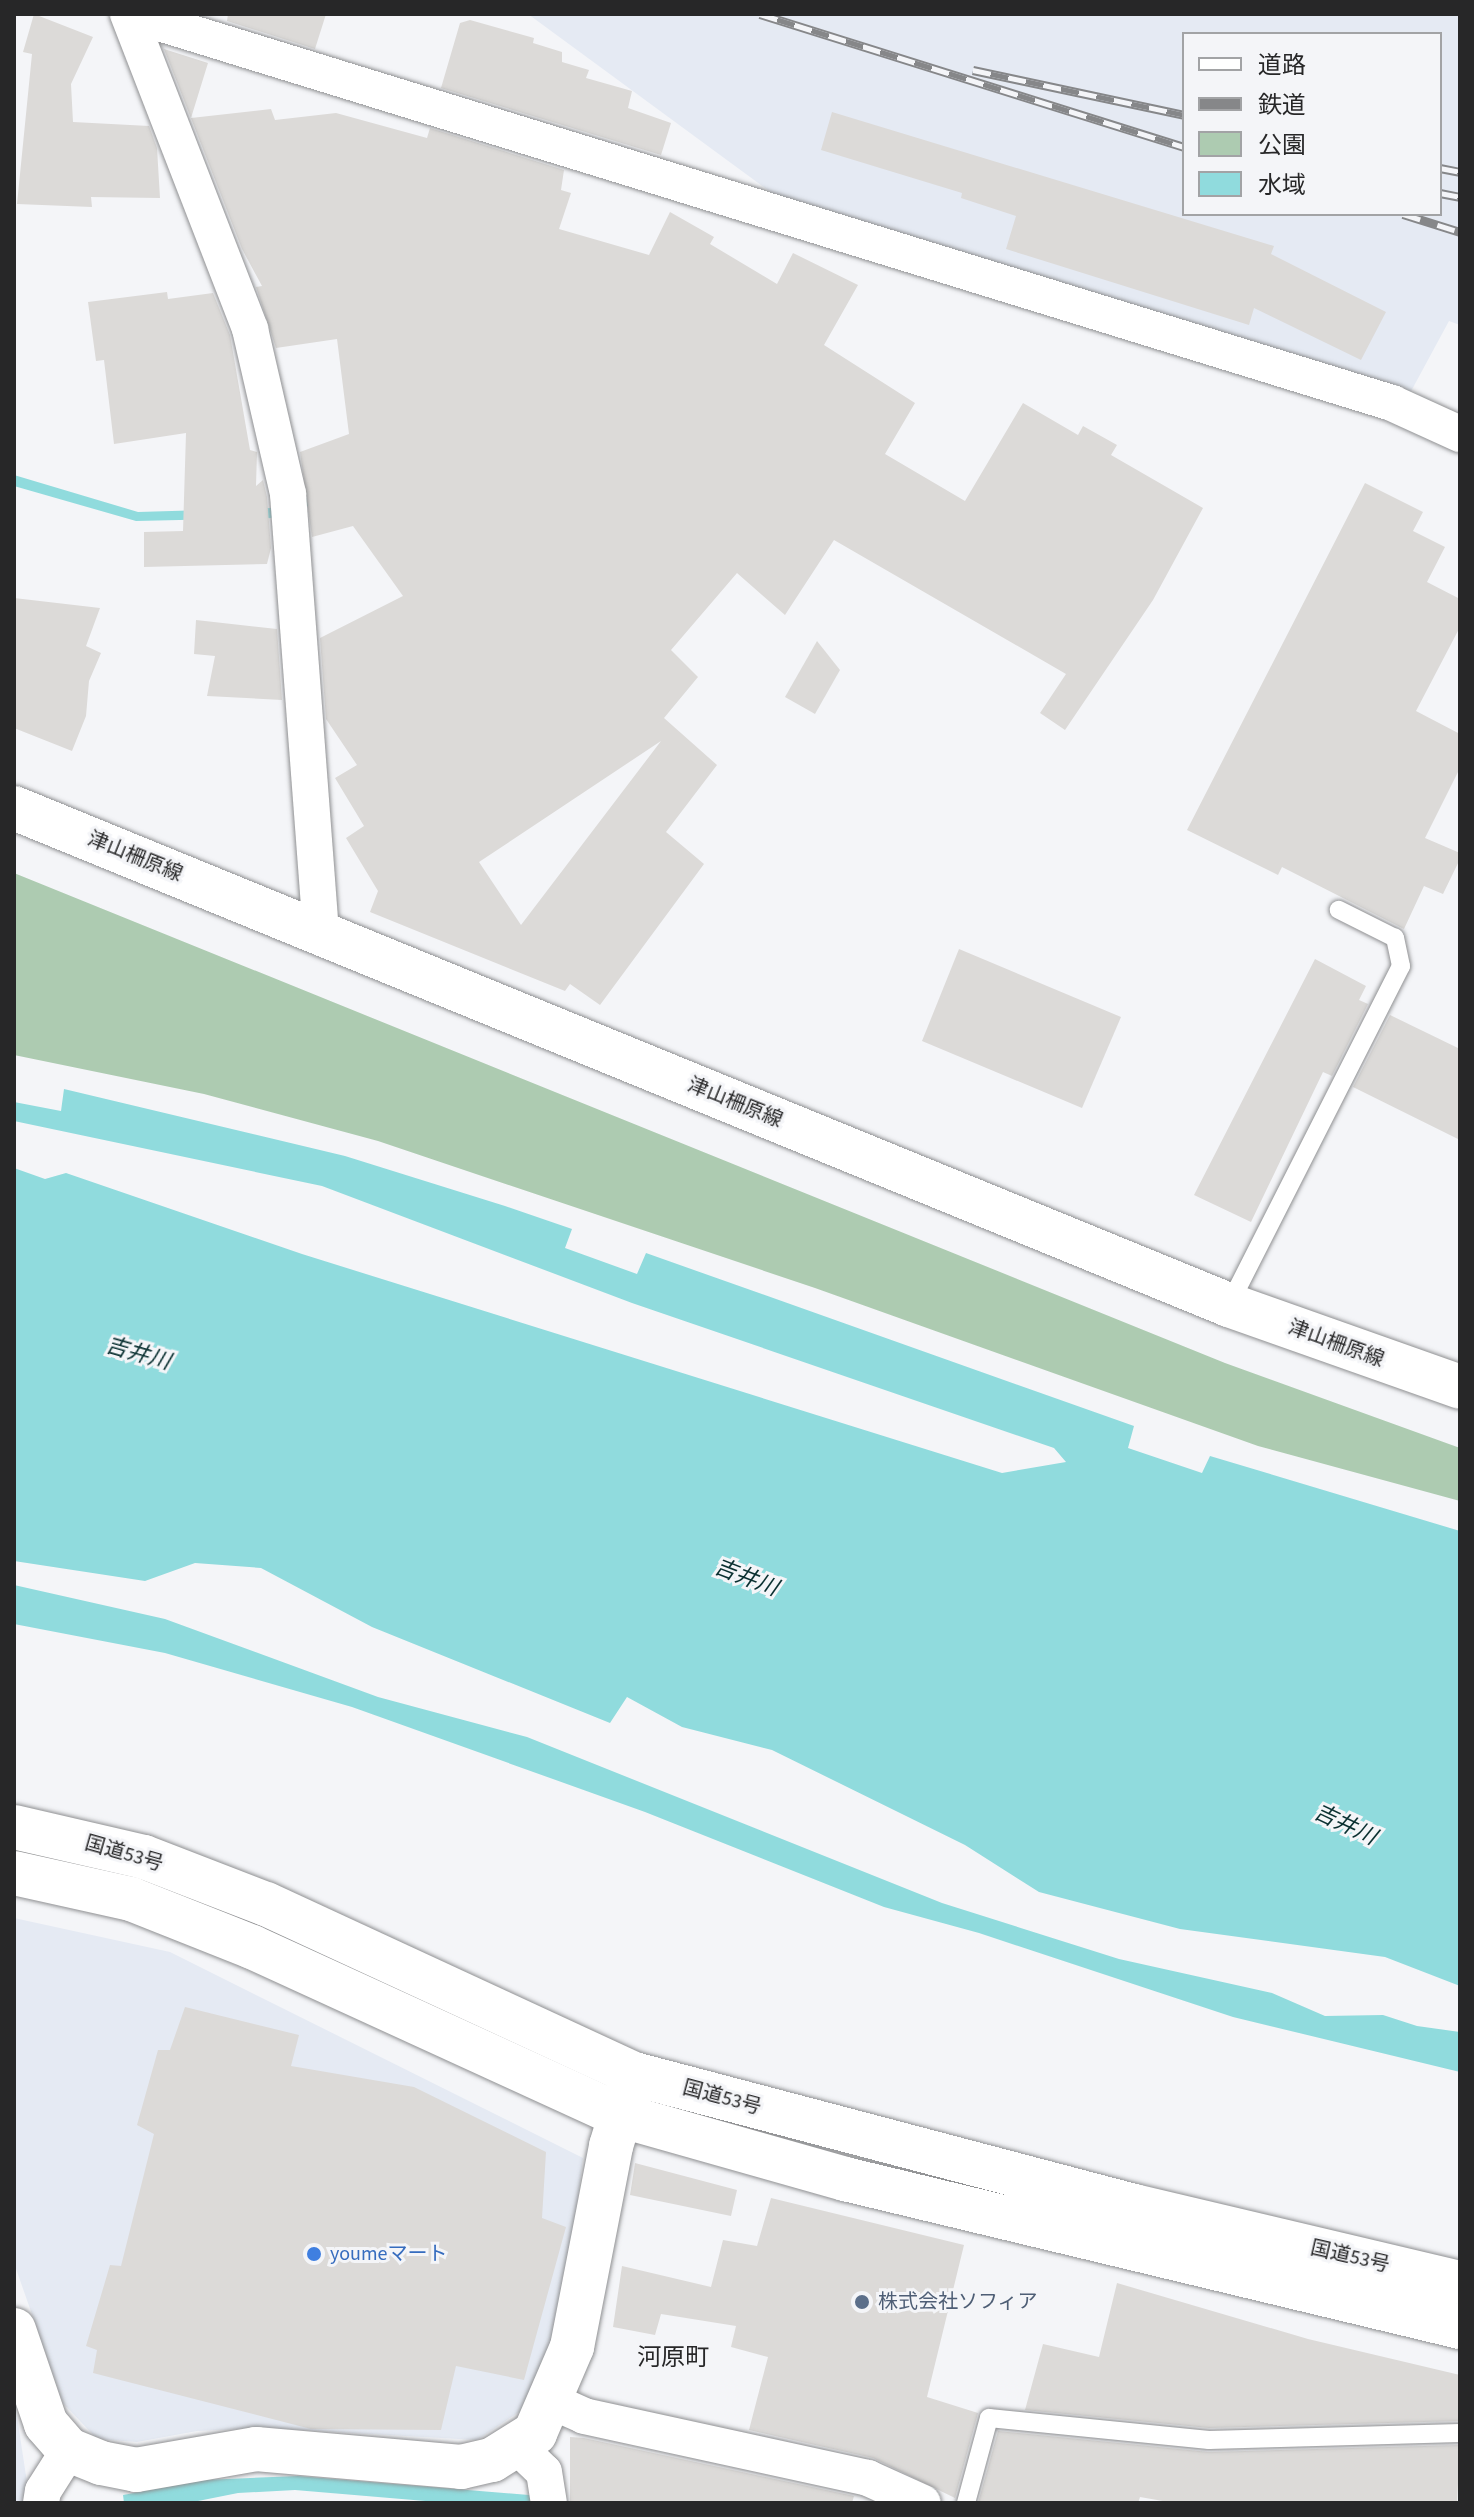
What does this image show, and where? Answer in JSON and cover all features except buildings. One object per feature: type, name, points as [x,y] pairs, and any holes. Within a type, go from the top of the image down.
[{"type":"main road","name":"津山柵原線","points":[[14,808],[1229,1305],[1460,1387]]},
{"type":"main road","name":"国道53号","points":[[14,1827],[144,1857],[253,1899],[634,2074],[1134,2206],[1460,2283]]},
{"type":"main road","name":"国道53号","points":[[14,1873],[131,1899],[252,1947],[619,2115],[845,2179],[1460,2327]]},
{"type":"main road","points":[[14,2330],[46,2424],[69,2450],[136,2470],[256,2449],[461,2467],[492,2460],[535,2433],[572,2347],[619,2115],[634,2074]]},
{"type":"street","points":[[129,14],[1392,403],[1460,434]]},
{"type":"street","points":[[129,14],[250,329],[289,510],[321,933]]},
{"type":"street","points":[[551,2401],[584,2416],[868,2478],[923,2503]]},
{"type":"street","points":[[517,2446],[544,2472],[549,2503]]},
{"type":"street","points":[[41,2503],[43,2491],[69,2450]]},
{"type":"lane","points":[[1229,1305],[1401,966],[1395,938],[1339,910]]},
{"type":"lane","points":[[966,2503],[989,2418],[1209,2440],[1460,2433]]},
{"type":"shaded area","points":[[528,14],[1460,14],[1460,325],[1449,321],[1409,395],[776,196]]},
{"type":"shaded area","points":[[14,1918],[170,1952],[583,2158],[563,2321],[534,2402],[477,2440],[263,2428],[197,2431],[137,2442],[97,2439],[63,2403],[14,2263]]},
{"type":"shaded area","points":[[14,2397],[30,2502],[23,2503],[14,2503]]},
{"type":"green space","points":[[14,873],[1225,1363],[1460,1448],[1460,1501],[1258,1446],[815,1288],[378,1141],[204,1094],[14,1055]]},
{"type":"water","points":[[543,429],[272,518],[136,521],[14,486],[14,475],[138,512],[273,508]]},
{"type":"water","name":"吉井川","points":[[64,1089],[345,1156],[505,1206],[572,1229],[565,1248],[637,1274],[646,1253],[1134,1426],[1128,1448],[1202,1473],[1210,1456],[1460,1531],[1460,1986],[1385,1957],[1180,1929],[1039,1892],[965,1845],[772,1750],[682,1727],[627,1697],[610,1723],[372,1627],[261,1568],[195,1563],[145,1581],[14,1561],[14,1168],[45,1179],[66,1173],[302,1254],[1002,1473],[1066,1462],[1054,1448],[632,1303],[322,1186],[14,1121],[14,1102],[61,1111]]},
{"type":"water","points":[[14,1585],[165,1619],[378,1697],[527,1737],[942,1903],[1119,1959],[1272,1993],[1325,2016],[1383,2015],[1417,2026],[1460,2032],[1460,2072],[1233,2017],[979,1933],[884,1907],[645,1812],[352,1707],[165,1653],[14,1624]]},
{"type":"water","points":[[298,2476],[541,2496],[540,2503],[449,2503],[295,2490],[238,2493],[188,2503],[124,2503],[123,2495],[204,2480]]},
{"type":"railway","points":[[760,14],[1182,146]]},
{"type":"railway","points":[[973,70],[1182,115]]},
{"type":"railway","points":[[1442,168],[1460,172]]},
{"type":"railway","points":[[1442,193],[1460,197]]},
{"type":"railway","points":[[1409,216],[1460,232]]},
{"type":"place","name":"youmeマート","points":[[314,2254]]},
{"type":"place","name":"株式会社ソフィア","points":[[862,2302]]},
{"type":"district","name":"河原町","points":[[673,2358]]}]
